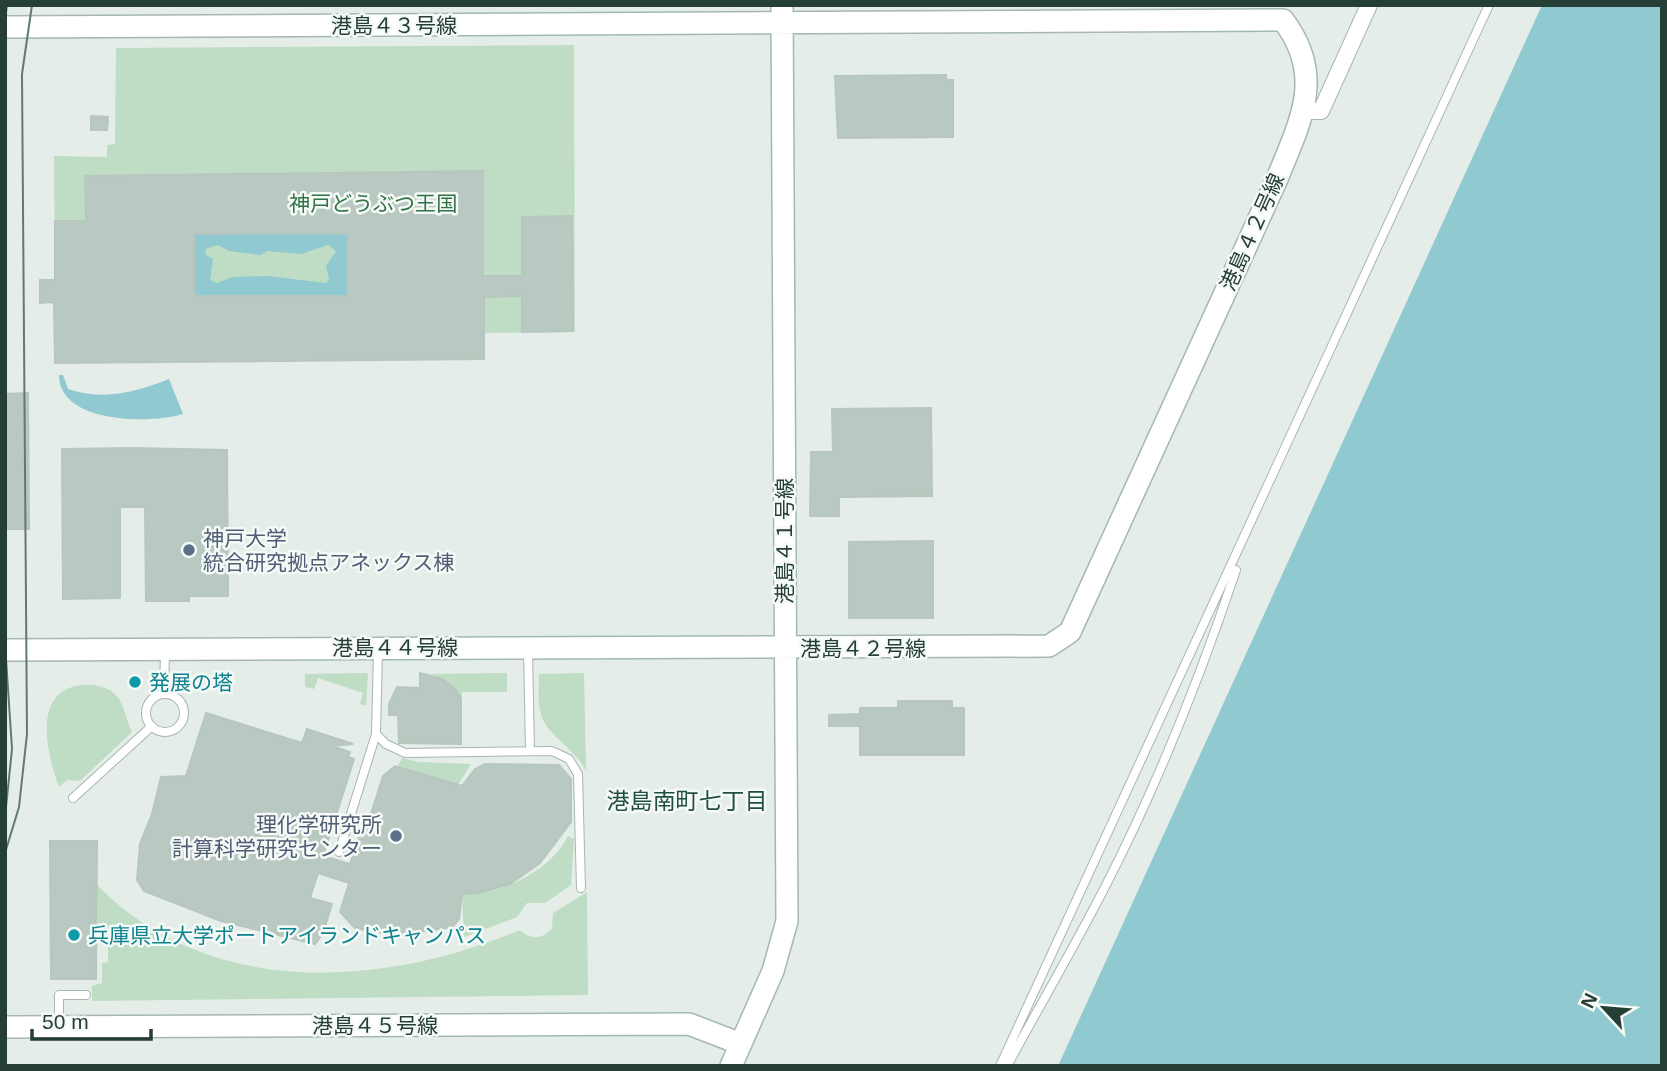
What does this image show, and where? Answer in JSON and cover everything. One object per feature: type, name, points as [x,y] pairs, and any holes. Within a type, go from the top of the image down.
[{"type":"street","points":[[1305,111],[1321,111],[1368,5]]},
{"type":"street","name":"港島４２号線","points":[[782,14],[1283,20],[1296,37],[1305,61],[1305,111],[1070,632],[1049,646],[784,648]]},
{"type":"street","name":"港島４３号線","points":[[5,27],[782,14]]},
{"type":"street","name":"港島４１号線","points":[[731,1066],[773,971],[787,920],[782,14]]},
{"type":"street","name":"港島４４号線","points":[[5,650],[784,648]]},
{"type":"street","name":"港島４５号線","points":[[5,1027],[689,1024],[741,1044]]},
{"type":"lane","points":[[1000,1066],[1489,5]]},
{"type":"lane","points":[[1007,1066],[1104,888],[1139,814],[1183,710],[1248,532]]},
{"type":"lane","points":[[528,647],[530,751]]},
{"type":"lane","points":[[339,852],[376,734],[378,648]]},
{"type":"lane","points":[[164,694],[165,649]]},
{"type":"lane","points":[[164,694],[180,700],[184,717],[178,727],[168,732],[152,726],[147,717],[148,706],[154,698],[164,694]]},
{"type":"lane","points":[[74,798],[152,726]]},
{"type":"lane","points":[[376,734],[386,744],[405,753],[530,751],[558,752],[569,758],[576,768],[581,888]]},
{"type":"lane","points":[[60,1027],[59,995],[86,995]]},
{"type":"green space","name":"神戸どうぶつ王国","points":[[574,45],[575,332],[484,333],[484,359],[55,363],[54,303],[40,303],[40,280],[55,280],[54,156],[107,157],[107,145],[115,144],[116,48]]},
{"type":"green space","points":[[368,673],[366,706],[360,704],[363,693],[318,678],[314,689],[305,687],[305,674]]},
{"type":"green space","points":[[507,673],[507,692],[462,692],[461,713],[457,699],[447,683],[429,674]]},
{"type":"green space","points":[[584,673],[586,771],[544,722],[538,694],[539,674]]},
{"type":"green space","points":[[94,685],[117,696],[132,732],[80,781],[67,780],[59,787],[47,737],[47,720],[51,705],[60,694],[74,687]]},
{"type":"green space","points":[[402,758],[419,762],[471,764],[458,785],[398,766]]},
{"type":"green space","points":[[568,836],[574,839],[571,885],[545,903],[527,903],[517,917],[464,937],[462,894],[492,890],[522,879],[549,861]]},
{"type":"green space","points":[[97,885],[142,922],[191,948],[244,965],[299,972],[355,971],[412,963],[467,949],[520,930],[532,937],[540,937],[552,928],[553,913],[587,892],[588,995],[92,1001],[92,986],[102,983],[102,963],[108,962],[108,935],[98,934]]},
{"type":"water","points":[[1542,5],[1662,5],[1662,1066],[1058,1066]]},
{"type":"water","points":[[348,233],[348,296],[194,296],[194,234]],"holes":[[[218,245],[229,251],[261,255],[267,251],[301,254],[328,245],[336,251],[326,266],[329,279],[326,283],[267,276],[233,277],[217,283],[210,280],[213,259],[206,255],[205,249]]]},
{"type":"water","points":[[59,375],[63,375],[68,389],[106,395],[145,388],[169,379],[183,414],[130,419],[90,412],[74,403],[63,391]]},
{"type":"building","points":[[946,75],[946,80],[953,80],[953,137],[838,138],[835,76]]},
{"type":"building","points":[[91,116],[108,117],[107,130],[91,130]]},
{"type":"building","points":[[483,171],[483,276],[522,276],[522,217],[572,216],[573,331],[522,332],[522,296],[484,297],[484,359],[55,363],[54,302],[40,303],[40,280],[55,280],[55,221],[86,221],[85,176]],"holes":[[[348,233],[348,296],[194,296],[194,234]]]},
{"type":"building","points":[[28,393],[29,529],[5,529],[5,394]]},
{"type":"building","points":[[931,408],[932,496],[839,497],[839,516],[810,516],[811,452],[833,452],[832,409]]},
{"type":"building","points":[[62,449],[227,450],[228,596],[189,596],[189,601],[146,601],[145,507],[120,507],[120,598],[63,599]]},
{"type":"building","points":[[933,541],[933,618],[849,618],[849,542]]},
{"type":"building","points":[[420,673],[442,679],[456,690],[461,699],[461,744],[399,743],[398,715],[389,715],[389,704],[397,687],[420,688]]},
{"type":"building","points":[[898,701],[952,701],[952,708],[964,708],[964,755],[860,755],[860,726],[829,726],[829,715],[860,714],[860,708],[898,708]]},
{"type":"building","points":[[206,713],[302,743],[307,729],[353,744],[332,746],[350,752],[348,757],[354,759],[323,856],[350,864],[359,838],[363,839],[383,776],[395,766],[462,786],[475,769],[485,764],[559,765],[571,779],[571,822],[540,863],[510,884],[478,893],[462,894],[459,919],[453,926],[394,935],[355,928],[340,912],[349,883],[318,873],[310,898],[332,904],[323,933],[315,944],[221,921],[144,891],[137,880],[140,844],[152,814],[161,777],[186,776]]},
{"type":"building","name":"兵庫県立大学ポートアイランドキャンパス","points":[[50,841],[97,841],[96,979],[51,979]]},
{"type":"tram line","points":[[5,21],[7,5]]},
{"type":"tram line","points":[[5,853],[19,807],[27,734],[22,74],[32,5]]},
{"type":"tram line","points":[[5,644],[12,749],[5,817]]},
{"type":"place","name":"神戸大学 統合研究拠点アネックス棟","points":[[189,550]]},
{"type":"place","name":"発展の塔","points":[[135,682]]},
{"type":"place","name":"理化学研究所 計算科学研究センター","points":[[396,836]]},
{"type":"place","name":"兵庫県立大学ポートアイランドキャンパス","points":[[74,935]]},
{"type":"district","name":"港島南町七丁目","points":[[687,801]]}]
